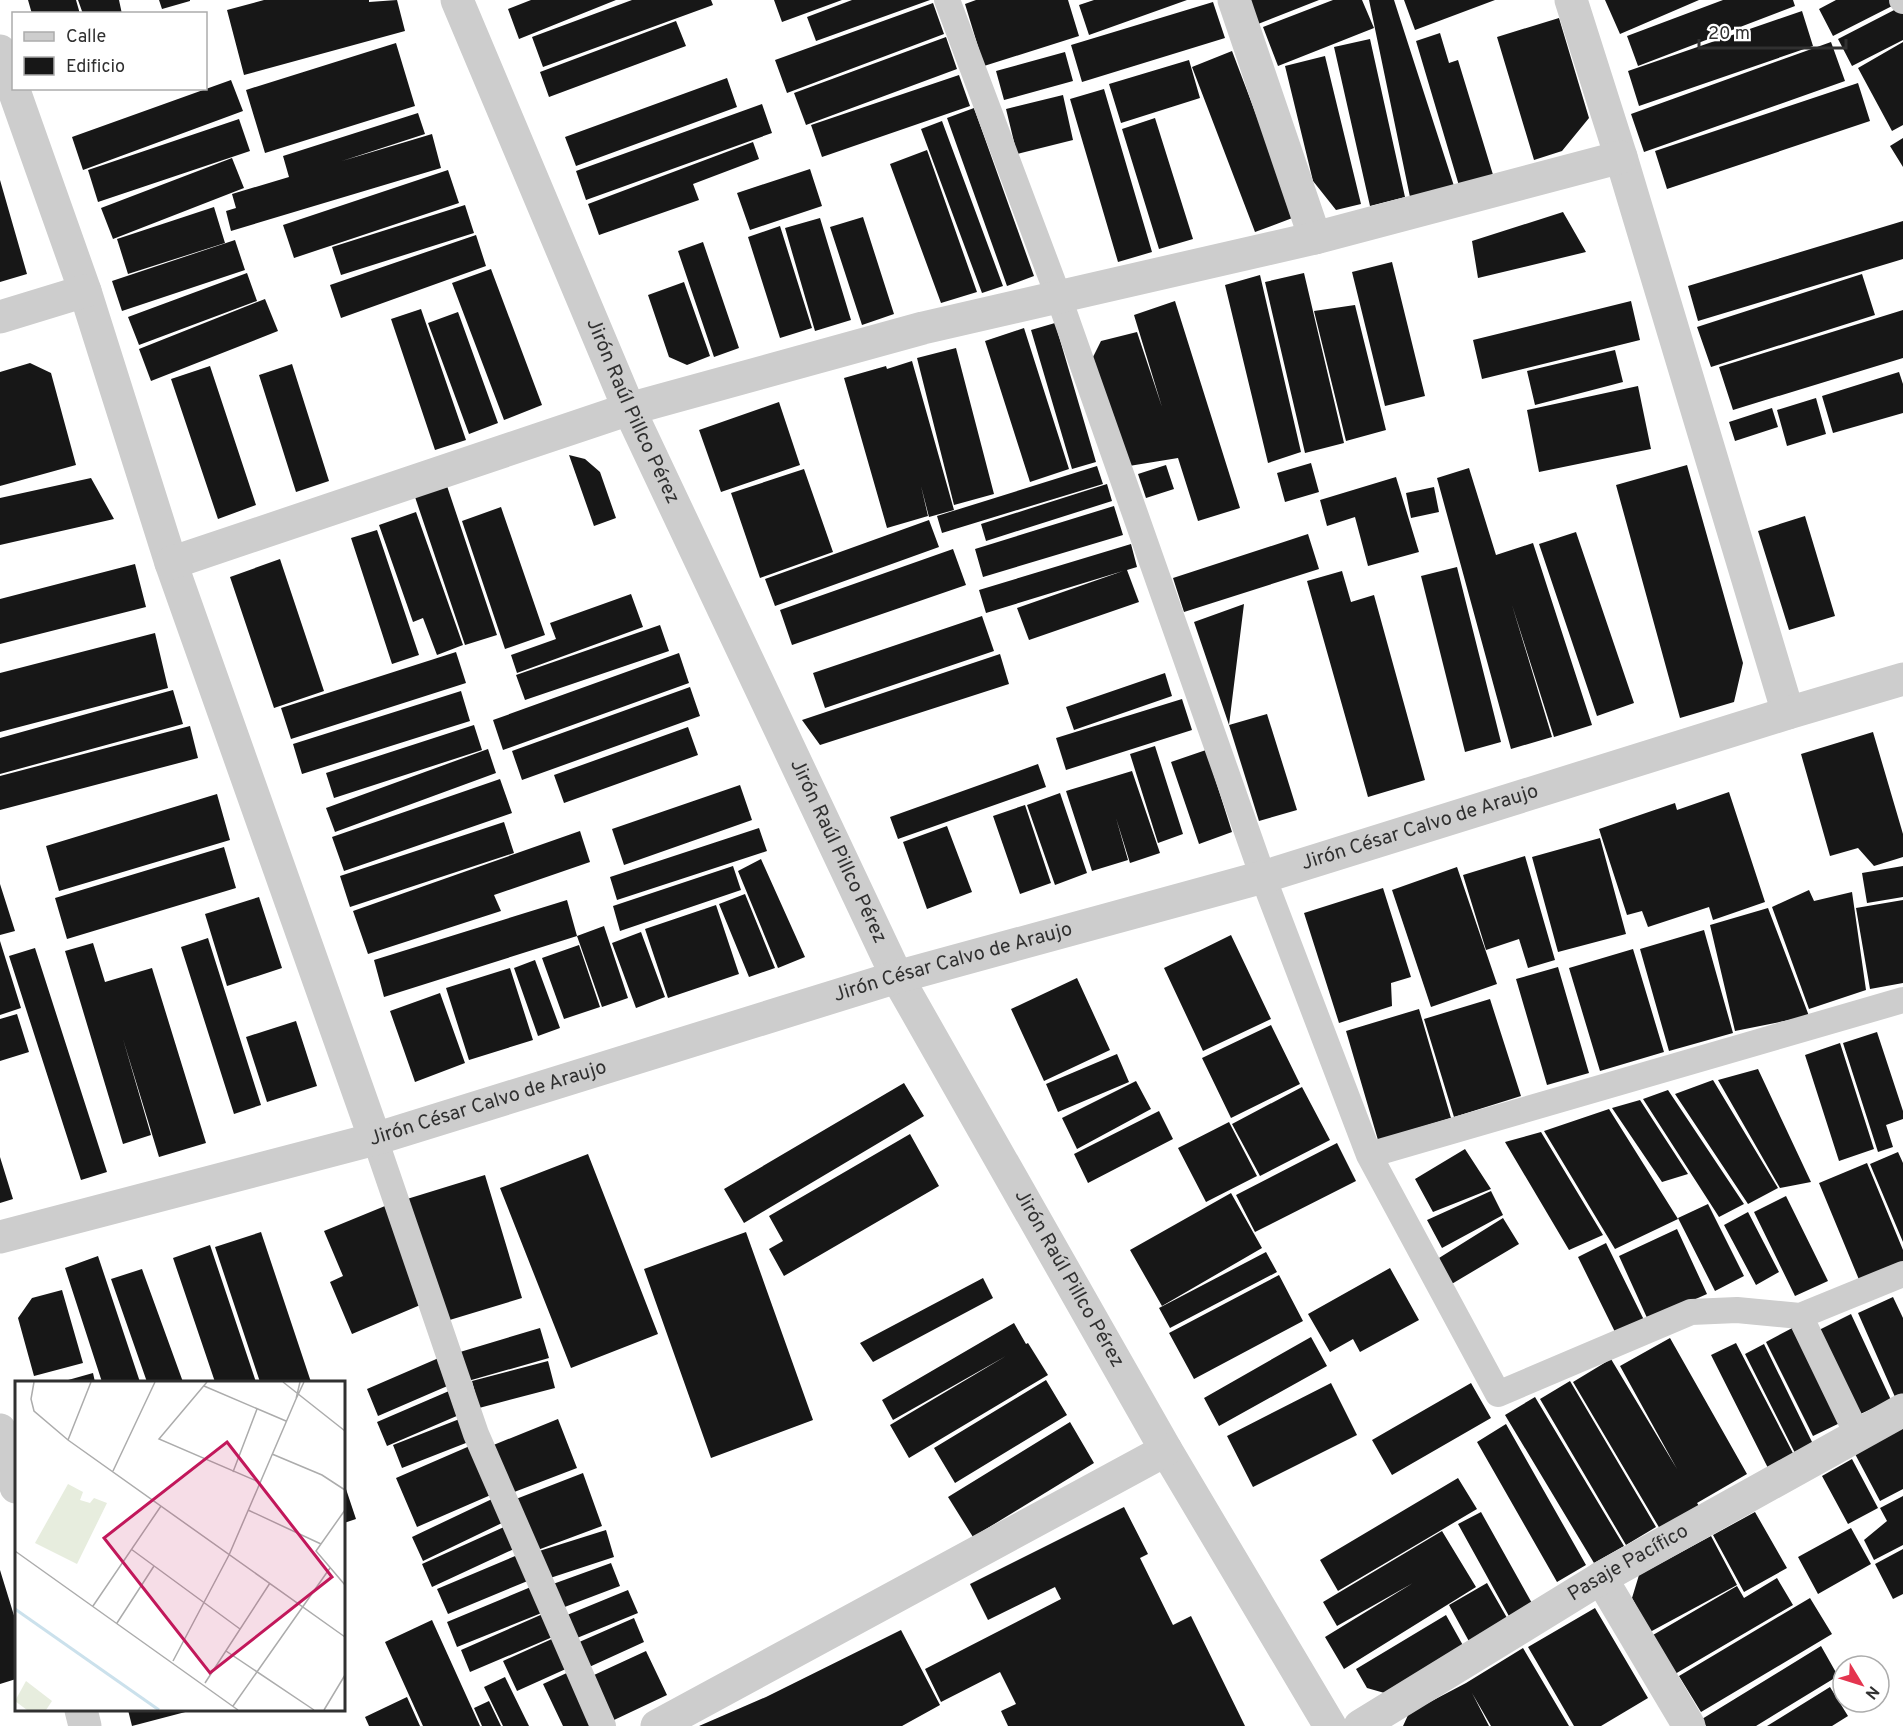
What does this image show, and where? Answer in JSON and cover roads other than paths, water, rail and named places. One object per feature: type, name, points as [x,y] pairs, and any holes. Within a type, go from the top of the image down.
[{"type":"street","name":"Jirón Raúl Pillco Pérez","points":[[457,0],[629,409],[897,977],[1166,1450],[1330,1726]]},
{"type":"street","points":[[1234,0],[1316,238]]},
{"type":"street","points":[[1571,0],[1621,157],[1788,713]]},
{"type":"street","points":[[0,51],[12,85]]},
{"type":"street","points":[[14,90],[85,291],[171,564],[375,1139]]},
{"type":"street","points":[[171,564],[629,409],[923,328],[1316,238],[1621,157]]},
{"type":"street","points":[[0,317],[85,291]]},
{"type":"street","name":"Jirón César Calvo de Araujo","points":[[0,1237],[375,1139],[897,977],[1263,877],[1903,679]]},
{"type":"street","name":"Pasaje Pacífico","points":[[1360,1726],[1601,1578],[1903,1410]]},
{"type":"street","points":[[0,1430],[15,1483]]},
{"type":"street","points":[[657,1726],[1166,1450]]},
{"type":"street","points":[[1601,1578],[1689,1726]]},
{"type":"street","points":[[81,1711],[85,1726]]},
{"type":"lane","points":[[947,0],[1059,298],[1263,877],[1369,1155],[1497,1394],[1691,1312],[1737,1310],[1800,1316],[1903,1274]]},
{"type":"lane","points":[[1369,1155],[1903,1000]]},
{"type":"lane","points":[[375,1139],[476,1434],[603,1726]]},
{"type":"lane","points":[[1800,1316],[1858,1436]]}]
